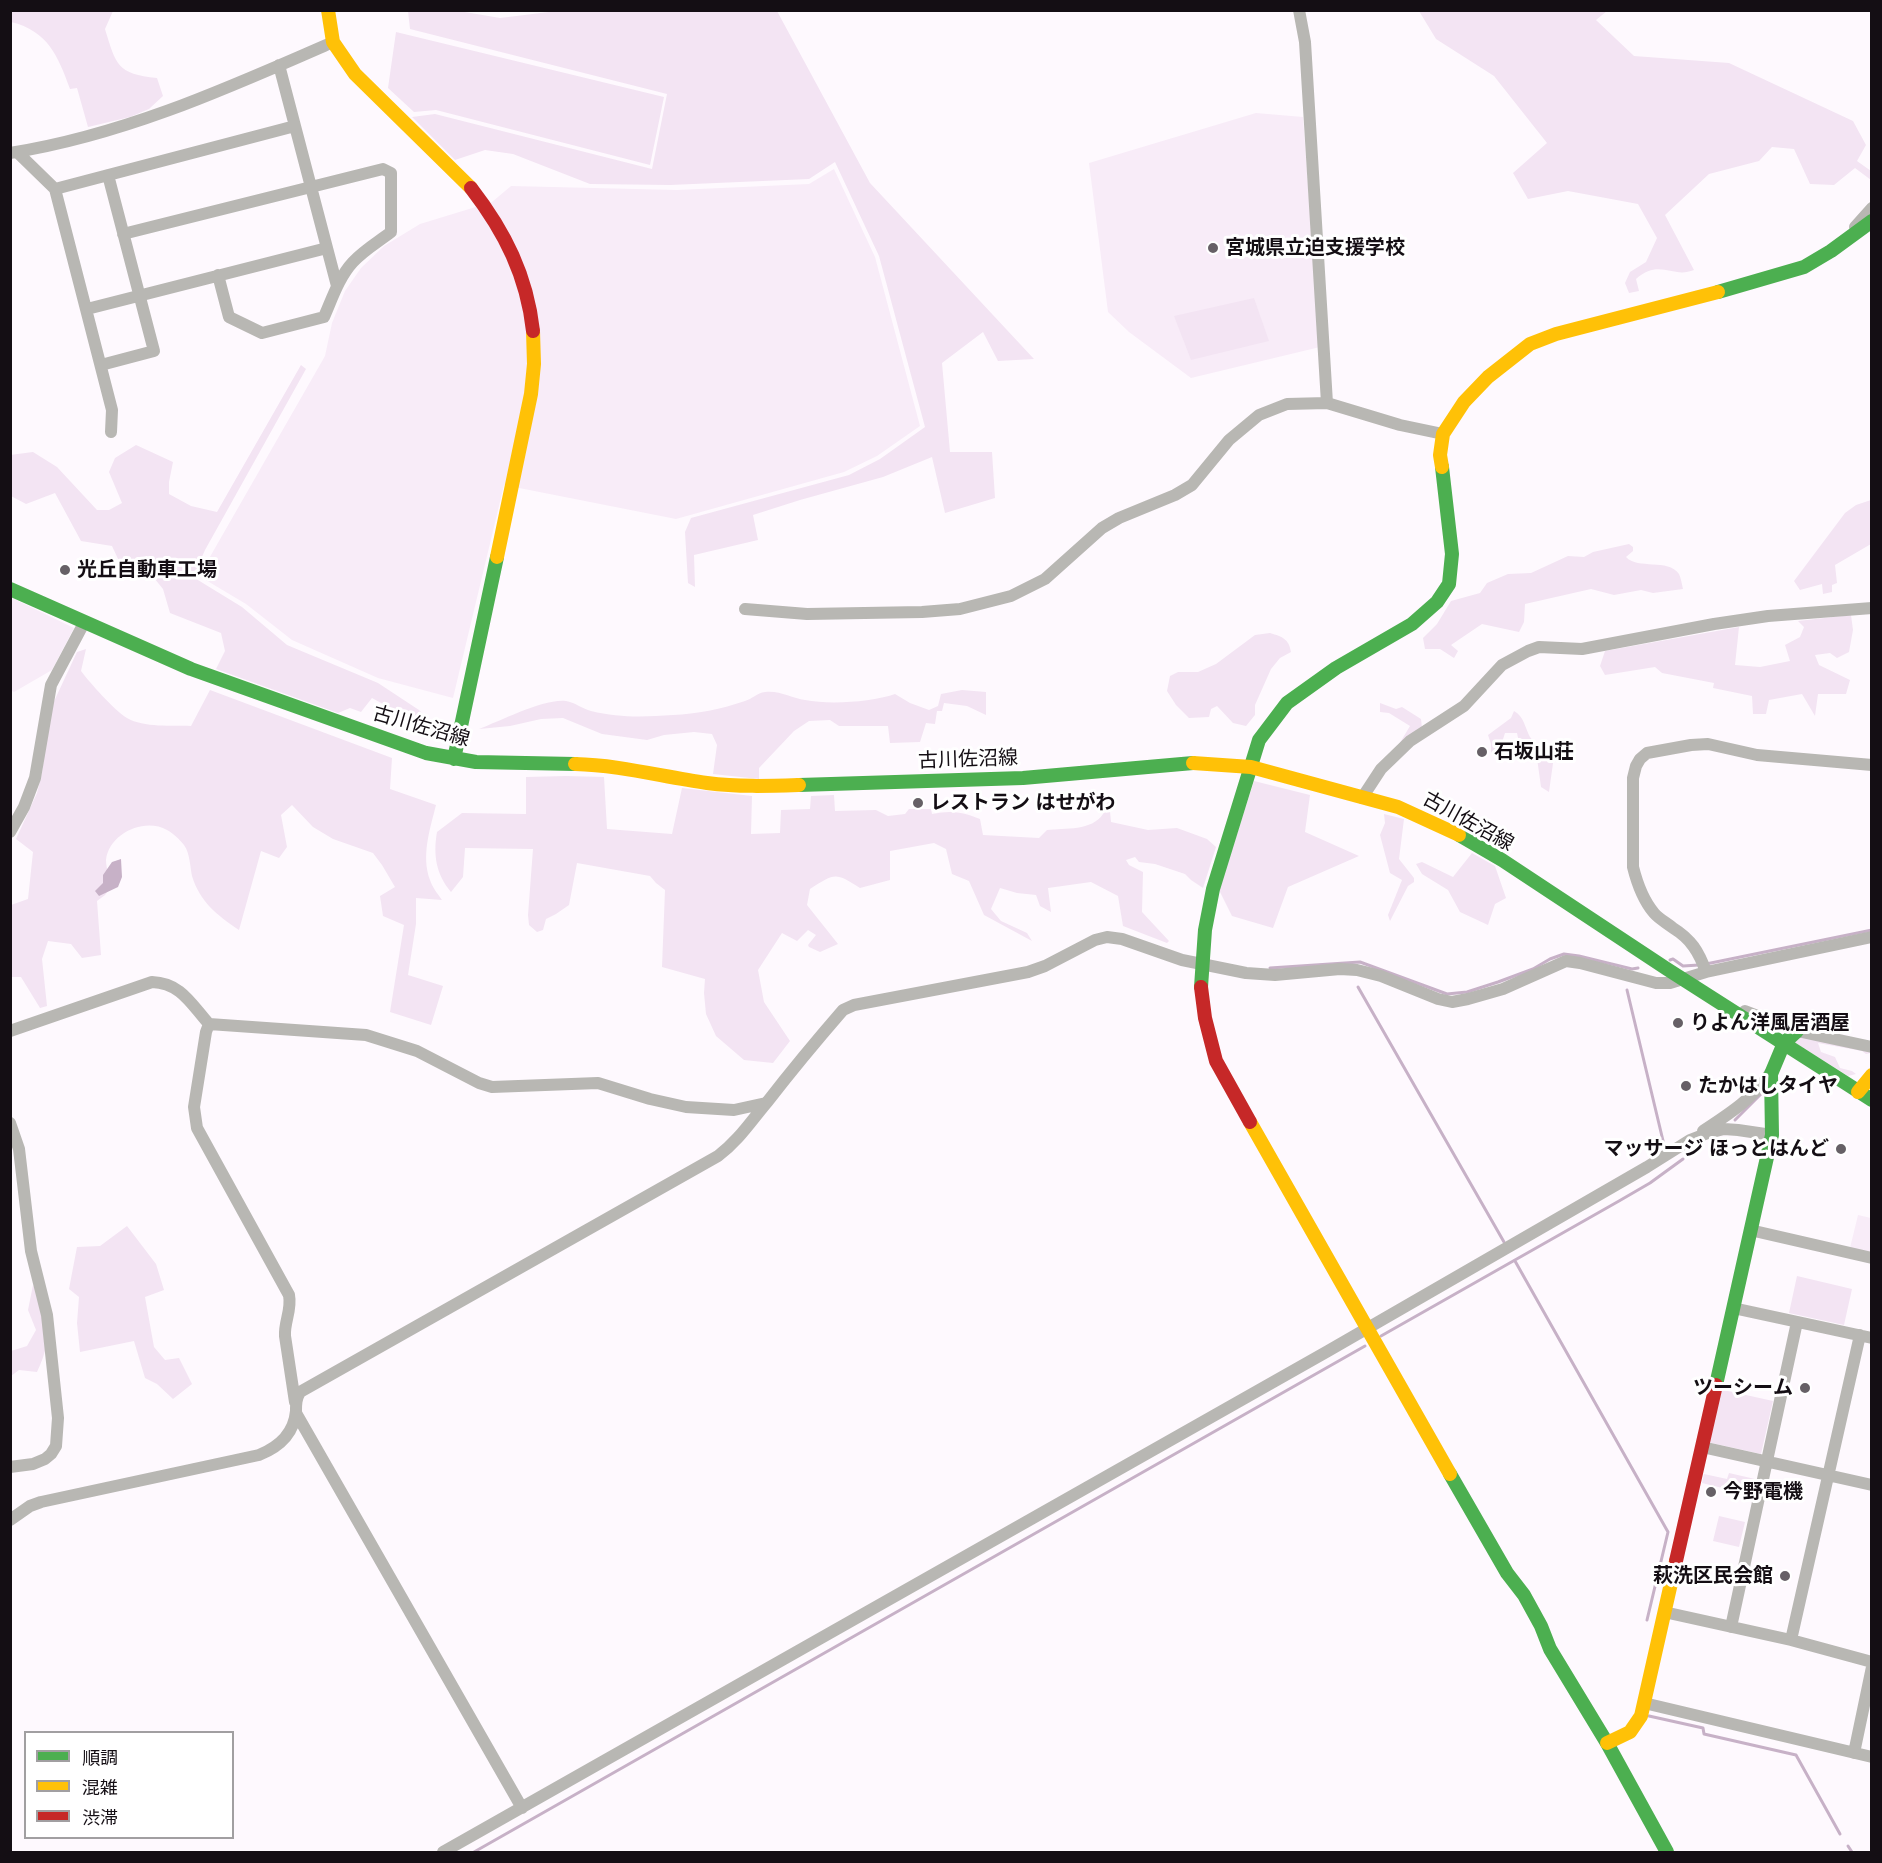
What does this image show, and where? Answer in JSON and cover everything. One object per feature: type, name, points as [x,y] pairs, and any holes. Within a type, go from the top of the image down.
[{"type":"street","points":[[328,10],[333,42],[355,74],[469,185],[496,221],[514,256],[532,313],[535,367],[531,394],[454,759]]},
{"type":"street","points":[[1299,10],[1305,42],[1327,403]]},
{"type":"street","points":[[14,152],[125,127],[333,42]]},
{"type":"street","points":[[279,65],[338,286]]},
{"type":"street","points":[[55,189],[295,126]]},
{"type":"street","points":[[14,152],[55,189],[112,410],[111,432]]},
{"type":"street","points":[[123,234],[383,169],[391,173],[391,232],[351,264],[324,317],[262,333],[229,317],[218,275]]},
{"type":"street","points":[[100,365],[154,351],[108,175]]},
{"type":"street","points":[[1831,251],[1872,208]]},
{"type":"street","points":[[1667,1852],[1607,1743],[1550,1648],[1524,1595],[1507,1573],[1366,1329],[1216,1061],[1205,1018],[1201,984],[1202,964],[1213,889],[1260,740],[1287,704],[1335,668],[1412,624],[1437,602],[1449,584],[1452,554],[1445,480],[1440,455],[1443,434],[1464,402],[1507,360],[1530,344],[1567,331],[1804,267],[1831,251],[1872,221]]},
{"type":"street","points":[[87,309],[327,248]]},
{"type":"street","points":[[745,609],[807,614],[922,612],[960,609],[1011,596],[1045,579],[1102,528],[1192,485],[1229,440],[1259,415],[1287,404],[1327,403],[1400,425],[1443,434]]},
{"type":"street","name":"古川佐沼線","points":[[10,589],[224,682],[426,753],[454,759],[476,762],[600,765],[707,783],[749,787],[874,781],[1023,778],[1193,763],[1251,767],[1421,815],[1470,841],[1682,980],[1872,1100]]},
{"type":"street","points":[[1362,798],[1381,770],[1410,741],[1464,706],[1502,665],[1528,651],[1539,647],[1582,649],[1746,620],[1872,608]]},
{"type":"street","points":[[10,832],[24,807],[35,778],[51,685],[84,623]]},
{"type":"street","points":[[1706,971],[1691,941],[1653,912],[1635,876],[1633,867],[1633,778],[1640,759],[1658,750],[1708,744],[1756,755],[1872,765]]},
{"type":"street","points":[[10,1520],[30,1506],[54,1498],[259,1455],[280,1444],[291,1428],[300,1392],[704,1165],[732,1145],[746,1131],[766,1103],[843,1010],[854,1005],[1028,972],[1045,966],[1095,940],[1107,937],[1122,939],[1182,960],[1246,973],[1275,975],[1340,969],[1357,970],[1381,976],[1438,999],[1452,1002],[1503,988],[1566,961],[1656,983],[1670,983],[1706,971],[1872,937]]},
{"type":"street","points":[[10,1031],[152,982],[171,984],[209,1024],[366,1035],[417,1051],[458,1074],[492,1087],[598,1083],[686,1107],[734,1110],[766,1103]]},
{"type":"street","points":[[1695,988],[1751,1014],[1797,1031],[1872,1047]]},
{"type":"street","points":[[209,1024],[195,1101],[197,1128],[289,1295],[290,1310],[285,1336],[296,1408],[522,1808]]},
{"type":"street","points":[[443,1852],[1366,1329],[1647,1167],[1748,1100],[1762,1086],[1771,1072],[1791,1033],[1797,1031]]},
{"type":"street","points":[[1607,1743],[1630,1732],[1641,1716],[1772,1135],[1774,1119],[1771,1072]]},
{"type":"street","points":[[1858,1092],[1872,1075]]},
{"type":"street","points":[[10,1123],[17,1137],[21,1156],[31,1251],[47,1316],[58,1418],[56,1446],[51,1454],[33,1464],[10,1467]]},
{"type":"street","points":[[1690,1140],[1724,1130],[1772,1135]]},
{"type":"street","points":[[1750,1230],[1872,1257]]},
{"type":"street","points":[[1733,1308],[1866,1337],[1828,1476],[1791,1641]]},
{"type":"street","points":[[1731,1627],[1797,1322]]},
{"type":"street","points":[[1702,1447],[1872,1485]]},
{"type":"street","points":[[1664,1612],[1872,1662]]},
{"type":"street","points":[[1854,1753],[1872,1667]]},
{"type":"street","points":[[1644,1703],[1872,1757]]},
{"type":"shaded area","points":[[11,10],[113,11],[105,29],[120,66],[134,74],[157,78],[163,96],[149,109],[130,117],[88,127],[77,88],[70,89],[50,46],[34,32],[11,22]]},
{"type":"shaded area","points":[[408,11],[459,11],[500,18],[557,11],[777,11],[870,183],[1034,359],[998,361],[983,332],[942,363],[950,452],[992,452],[995,498],[945,513],[932,457],[883,477],[753,515],[758,540],[694,555],[695,587],[688,583],[685,532],[691,518],[849,475],[880,459],[925,427],[879,256],[835,162],[809,179],[670,185],[590,184],[513,154],[485,150],[455,160],[412,117],[435,114],[652,169],[667,94],[410,29]]},
{"type":"shaded area","points":[[1419,11],[1607,11],[1596,20],[1634,56],[1729,63],[1853,121],[1866,145],[1857,161],[1871,171],[1871,180],[1855,168],[1834,185],[1810,184],[1794,149],[1772,147],[1759,161],[1709,174],[1665,215],[1694,270],[1679,272],[1652,270],[1636,279],[1639,291],[1629,293],[1625,283],[1630,272],[1646,262],[1657,238],[1638,204],[1568,191],[1528,199],[1513,173],[1547,143],[1494,76],[1436,39]]},
{"type":"shaded area","points":[[396,32],[664,97],[650,165],[436,110],[414,112],[388,88]]},
{"type":"shaded area","name":"宮城県立迫支援学校","points":[[1256,113],[1303,117],[1320,347],[1191,378],[1129,332],[1108,312],[1089,163]]},
{"type":"shaded area","points":[[834,169],[875,257],[920,426],[877,456],[844,472],[676,519],[504,485],[453,698],[378,678],[292,640],[246,604],[199,576],[325,356],[332,323],[345,291],[361,268],[384,246],[420,224],[492,202],[511,186],[677,190],[809,184]]},
{"type":"shaded area","points":[[1254,298],[1269,341],[1191,360],[1174,316]]},
{"type":"shaded area","points":[[301,365],[306,369],[205,550],[193,577],[242,607],[287,645],[378,683],[419,710],[437,729],[412,720],[372,698],[361,712],[350,708],[338,713],[216,669],[225,651],[221,633],[170,613],[163,589],[150,573],[138,571],[125,574],[112,546],[81,541],[55,493],[26,504],[11,496],[10,455],[33,452],[57,467],[97,510],[109,510],[122,503],[109,472],[115,458],[136,445],[173,462],[169,494],[191,506],[217,512]]},
{"type":"shaded area","points":[[1871,500],[1871,544],[1835,565],[1837,583],[1832,585],[1832,592],[1823,594],[1822,584],[1800,590],[1794,581],[1845,513],[1856,505]]},
{"type":"shaded area","points":[[1629,544],[1633,547],[1633,551],[1626,557],[1638,563],[1668,566],[1674,569],[1679,574],[1683,589],[1653,593],[1641,590],[1614,595],[1591,589],[1525,604],[1524,622],[1519,632],[1482,624],[1451,645],[1458,651],[1454,658],[1440,649],[1425,649],[1423,638],[1437,624],[1451,601],[1480,593],[1487,583],[1508,574],[1531,573],[1568,556],[1584,557],[1593,552]]},
{"type":"shaded area","points":[[10,597],[74,628],[52,670],[14,692],[10,690]]},
{"type":"shaded area","points":[[1851,615],[1853,630],[1849,652],[1837,658],[1830,653],[1815,655],[1819,665],[1850,680],[1846,694],[1818,694],[1815,716],[1802,694],[1769,700],[1766,714],[1753,714],[1752,696],[1713,688],[1714,683],[1662,673],[1655,667],[1605,675],[1600,666],[1605,651],[1739,627],[1735,665],[1760,667],[1790,661],[1785,645],[1800,637],[1804,627],[1798,621]]},
{"type":"shaded area","points":[[1270,633],[1285,639],[1291,652],[1280,658],[1271,669],[1255,705],[1255,715],[1246,726],[1233,723],[1217,706],[1211,709],[1209,717],[1189,718],[1176,705],[1167,691],[1170,676],[1178,672],[1198,672],[1216,664],[1255,635]]},
{"type":"shaded area","points":[[86,649],[81,671],[115,709],[127,718],[150,725],[191,726],[210,690],[392,758],[390,789],[436,805],[427,842],[426,862],[431,883],[442,900],[416,898],[416,924],[408,975],[443,986],[431,1025],[390,1012],[404,925],[383,916],[380,896],[395,887],[382,865],[373,853],[333,839],[313,827],[292,805],[281,815],[287,847],[279,858],[261,851],[239,930],[205,901],[195,885],[188,852],[184,845],[169,831],[158,826],[139,827],[129,830],[114,842],[106,860],[111,887],[97,901],[101,955],[82,958],[71,944],[48,941],[42,959],[47,1006],[40,1008],[21,977],[11,977],[11,905],[28,899],[33,852],[16,839],[37,793],[42,773],[50,710],[77,652]]},
{"type":"shaded area","points":[[962,690],[986,692],[986,715],[967,706],[944,703],[942,711],[937,711],[935,724],[926,723],[920,742],[890,743],[888,726],[839,726],[830,720],[809,721],[794,731],[759,768],[759,779],[713,774],[717,745],[712,734],[694,732],[664,735],[647,740],[602,734],[563,718],[541,719],[510,726],[479,729],[535,706],[557,701],[566,701],[601,713],[642,716],[709,711],[745,701],[765,692],[826,702],[863,701],[895,694],[929,710],[938,706],[941,694]]},
{"type":"shaded area","points":[[1380,703],[1396,709],[1402,707],[1421,719],[1422,728],[1398,746],[1410,726],[1389,713],[1380,712]]},
{"type":"shaded area","points":[[1514,711],[1522,719],[1532,740],[1554,756],[1549,792],[1541,787],[1537,758],[1520,747],[1517,733],[1505,733],[1497,758],[1491,753],[1488,735],[1511,718]]},
{"type":"shaded area","points":[[526,777],[604,777],[607,829],[672,834],[682,788],[752,796],[751,834],[780,833],[781,810],[810,809],[811,796],[834,795],[835,811],[876,810],[888,816],[905,814],[909,809],[931,809],[932,814],[962,813],[980,819],[983,835],[1039,838],[1047,830],[1078,828],[1092,823],[1103,814],[1109,801],[1111,822],[1148,830],[1177,828],[1207,839],[1216,847],[1203,888],[1185,874],[1155,864],[1139,862],[1135,857],[1126,860],[1129,865],[1143,872],[1142,912],[1169,941],[1167,943],[1123,926],[1118,896],[1091,882],[1048,888],[1051,912],[1040,906],[1036,895],[1000,888],[991,909],[1001,921],[1027,933],[1032,941],[984,915],[969,881],[952,874],[946,849],[934,843],[890,851],[890,880],[860,888],[840,877],[830,877],[810,889],[807,905],[838,944],[820,952],[809,947],[808,945],[816,935],[808,930],[797,941],[782,933],[758,970],[764,1002],[790,1041],[773,1063],[744,1060],[716,1036],[706,1014],[705,979],[662,967],[665,890],[650,876],[577,863],[569,905],[546,919],[543,930],[537,932],[529,925],[528,915],[533,849],[465,848],[463,877],[451,892],[446,885],[437,864],[435,849],[437,832],[462,813],[526,814]]},
{"type":"shaded area","points":[[1254,781],[1310,795],[1305,832],[1359,856],[1288,887],[1273,928],[1232,916],[1219,890]]},
{"type":"shaded area","points":[[1469,813],[1472,824],[1506,844],[1504,851],[1462,827]]},
{"type":"shaded area","points":[[1384,814],[1404,819],[1399,859],[1414,878],[1414,882],[1408,886],[1390,921],[1388,915],[1402,880],[1390,873],[1380,835],[1385,823]]},
{"type":"shaded area","points":[[1472,853],[1495,866],[1506,898],[1495,904],[1488,925],[1460,912],[1448,890],[1422,874],[1416,864],[1422,862],[1453,877]]},
{"type":"shaded area","points":[[121,859],[122,877],[118,887],[99,896],[95,891],[103,883],[103,875],[112,862]]},
{"type":"shaded area","points":[[1797,1035],[1871,1053],[1866,1054],[1862,1051],[1818,1043],[1821,1052],[1835,1057],[1840,1068],[1856,1074],[1848,1076],[1794,1042]]},
{"type":"shaded area","points":[[1858,1215],[1871,1218],[1871,1254],[1850,1248]]},
{"type":"shaded area","points":[[127,1226],[156,1264],[164,1290],[145,1297],[154,1347],[165,1360],[179,1358],[192,1384],[173,1399],[157,1384],[145,1378],[134,1341],[80,1352],[77,1323],[79,1297],[69,1289],[77,1247],[100,1246]]},
{"type":"shaded area","points":[[1797,1276],[1852,1289],[1844,1325],[1789,1313]]},
{"type":"shaded area","points":[[33,1285],[44,1323],[45,1352],[37,1372],[19,1370],[11,1376],[11,1351],[27,1346],[36,1330],[28,1310]]},
{"type":"shaded area","points":[[1719,1389],[1773,1401],[1761,1454],[1707,1442]]},
{"type":"shaded area","points":[[1729,1473],[1755,1479],[1751,1495],[1702,1483],[1704,1474],[1727,1479]]},
{"type":"shaded area","points":[[1719,1516],[1745,1522],[1739,1547],[1713,1541]]},
{"type":"waterway","points":[[1706,964],[1872,930]]},
{"type":"waterway","points":[[1270,968],[1360,962],[1447,994],[1467,992],[1498,982],[1564,954],[1632,969],[1638,968]]},
{"type":"waterway","points":[[1670,960],[1673,959],[1683,966],[1699,965]]},
{"type":"waterway","points":[[1358,987],[1504,1242]]},
{"type":"waterway","points":[[1627,990],[1665,1149]]},
{"type":"waterway","points":[[1735,1120],[1761,1094]]},
{"type":"waterway","points":[[1381,1336],[1650,1183],[1683,1159]]},
{"type":"waterway","points":[[1515,1261],[1668,1532],[1647,1620]]},
{"type":"waterway","points":[[474,1852],[1365,1346]]},
{"type":"waterway","points":[[1649,1716],[1703,1728],[1704,1734],[1796,1755],[1840,1834]]},
{"type":"waterway","points":[[1848,1846],[1852,1852]]},
{"type":"traffic: fast","points":[[1718,292],[1804,267],[1831,251],[1872,221]]},
{"type":"traffic: fast","points":[[1201,987],[1205,930],[1213,889],[1259,740],[1287,703],[1336,668],[1412,624],[1437,602],[1449,584],[1452,554],[1442,467]]},
{"type":"traffic: fast","points":[[454,759],[497,557]]},
{"type":"traffic: fast","points":[[10,589],[191,669],[426,753],[476,762],[575,764]]},
{"type":"traffic: fast","points":[[799,785],[1023,778],[1193,763]]},
{"type":"traffic: fast","points":[[1459,835],[1502,860],[1872,1100]]},
{"type":"traffic: fast","points":[[1716,1385],[1772,1135],[1771,1074],[1784,1043],[1797,1031]]},
{"type":"traffic: fast","points":[[1450,1474],[1507,1573],[1524,1595],[1541,1626],[1550,1649],[1607,1743],[1667,1852]]},
{"type":"traffic: slow","points":[[328,10],[333,42],[355,74],[471,188]]},
{"type":"traffic: slow","points":[[1442,467],[1440,455],[1443,434],[1464,402],[1488,377],[1530,344],[1556,334],[1718,292]]},
{"type":"traffic: slow","points":[[497,557],[531,394],[534,364],[533,331]]},
{"type":"traffic: slow","points":[[1193,763],[1251,767],[1398,807],[1459,835]]},
{"type":"traffic: slow","points":[[575,764],[625,769],[719,784],[799,785]]},
{"type":"traffic: slow","points":[[1858,1092],[1872,1075]]},
{"type":"traffic: slow","points":[[1250,1122],[1450,1474]]},
{"type":"traffic: slow","points":[[1607,1743],[1630,1732],[1641,1716],[1676,1561]]},
{"type":"traffic: jam","points":[[471,188],[504,238],[520,273],[533,331]]},
{"type":"traffic: jam","points":[[1201,987],[1205,1018],[1216,1061],[1250,1122]]},
{"type":"traffic: jam","points":[[1676,1561],[1716,1385]]},
{"type":"place","name":"宮城県立迫支援学校","points":[[1213,248]]},
{"type":"place","name":"光丘自動車工場","points":[[65,570]]},
{"type":"place","name":"石坂山荘","points":[[1482,752]]},
{"type":"place","name":"レストラン はせがわ","points":[[918,803]]},
{"type":"place","name":"りよん洋風居酒屋","points":[[1678,1023]]},
{"type":"place","name":"たかはしタイヤ","points":[[1686,1086]]},
{"type":"place","name":"マッサージ ほっとはんど","points":[[1841,1149]]},
{"type":"place","name":"ツーシーム","points":[[1805,1388]]},
{"type":"place","name":"今野電機","points":[[1711,1492]]},
{"type":"place","name":"萩洗区民会館","points":[[1785,1576]]}]
